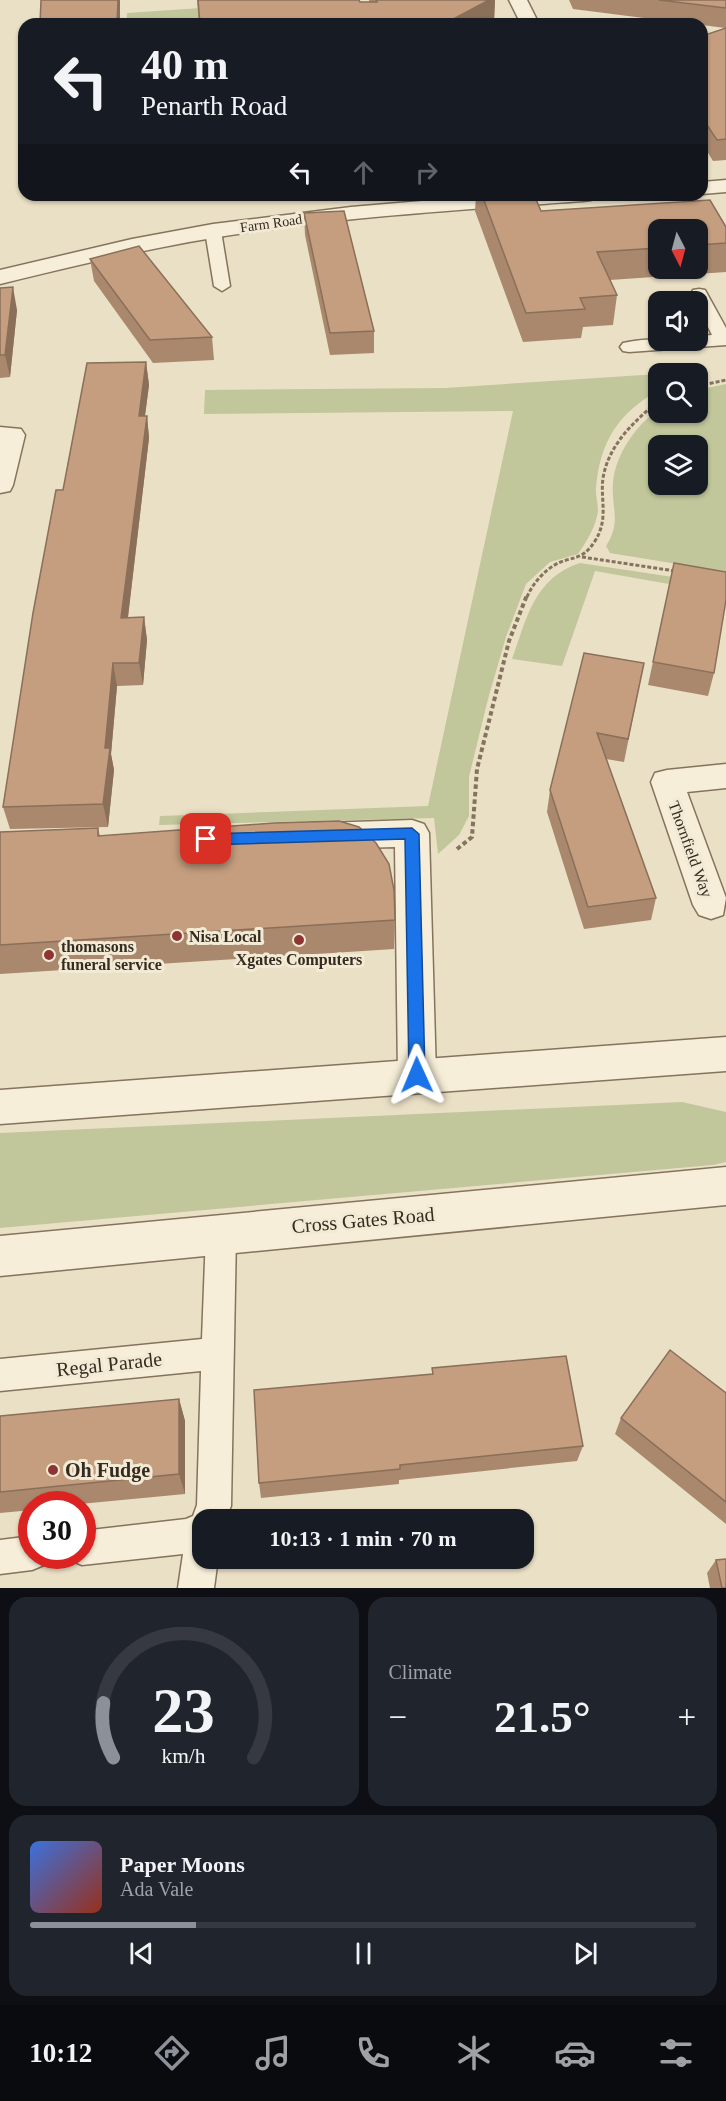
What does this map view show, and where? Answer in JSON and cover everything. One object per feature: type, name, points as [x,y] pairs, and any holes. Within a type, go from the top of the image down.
[{"type":"street","points":[[518,0],[527,18]]},
{"type":"street","points":[[708,188],[726,186]]},
{"type":"street","name":"Farm Road","points":[[0,277],[96,254],[213,231],[404,207],[494,201]]},
{"type":"street","points":[[0,435],[12,435],[0,485]]},
{"type":"street","name":"Thornfield Way","points":[[711,905],[667,782],[726,776]]},
{"type":"street","points":[[294,837],[412,834],[417,1075]]},
{"type":"street","points":[[0,1107],[726,1054]]},
{"type":"street","name":"Cross Gates Road","points":[[0,1256],[726,1186]]},
{"type":"lane","points":[[213,231],[222,286]]},
{"type":"lane","points":[[628,346],[725,339],[708,310]]},
{"type":"lane","points":[[213,1509],[221,1234]]},
{"type":"lane","name":"Regal Parade","points":[[0,1379],[218,1353]]},
{"type":"lane","points":[[96,1546],[192,1535]]},
{"type":"lane","points":[[0,1557],[18,1555]]},
{"type":"lane","points":[[196,1588],[199,1569]]},
{"type":"path","points":[[708,384],[726,380]]},
{"type":"path","points":[[581,557],[596,540],[605,509],[603,479],[613,447],[633,423],[648,410]]},
{"type":"path","points":[[450,854],[472,837],[477,769],[508,641],[531,586],[554,565],[581,557],[681,572]]},
{"type":"green space","points":[[228,0],[238,18],[127,18],[127,13],[230,6]]},
{"type":"green space","points":[[648,375],[648,397],[622,419],[607,443],[598,472],[596,495],[598,513],[584,545],[578,554],[550,562],[526,584],[506,637],[488,699],[469,777],[469,816],[459,835],[438,854],[434,818],[159,825],[160,816],[428,806],[513,411],[204,414],[205,390],[445,388]]},
{"type":"green space","points":[[726,384],[726,572],[610,553],[606,546],[615,522],[613,483],[615,472],[622,452],[648,418],[648,423],[708,423],[708,388]]},
{"type":"green space","points":[[580,563],[726,585],[726,594],[595,571],[562,666],[512,659],[534,601],[542,589],[564,570]]},
{"type":"green space","points":[[682,1102],[726,1112],[726,1162],[713,1165],[0,1228],[0,1133]]},
{"type":"building","points":[[41,0],[118,0],[117,18],[40,18]]},
{"type":"building","points":[[198,0],[377,2],[376,0],[489,0],[455,18],[200,18]]},
{"type":"building","points":[[659,0],[726,0],[726,8]]},
{"type":"building","points":[[726,28],[726,139],[717,140],[708,126],[708,34]]},
{"type":"building","points":[[710,200],[726,227],[726,243],[708,244],[708,219],[648,219],[648,249],[597,252],[617,295],[580,298],[585,309],[526,313],[484,201],[537,201],[541,211]]},
{"type":"building","points":[[344,211],[374,331],[330,333],[304,213]]},
{"type":"building","points":[[139,246],[212,337],[150,340],[90,259]]},
{"type":"building","points":[[13,287],[5,355],[0,355],[0,288]]},
{"type":"building","points":[[146,362],[139,416],[147,416],[121,618],[144,617],[139,663],[113,663],[105,748],[110,748],[103,804],[3,807],[33,613],[56,490],[63,490],[87,363]]},
{"type":"building","points":[[674,563],[726,572],[726,600],[714,673],[653,662]]},
{"type":"building","points":[[584,653],[644,663],[628,739],[597,733],[656,898],[588,907],[550,790]]},
{"type":"building","points":[[339,821],[359,827],[376,843],[389,864],[394,890],[395,920],[0,945],[0,832],[98,828],[98,836],[274,823]]},
{"type":"building","points":[[670,1350],[726,1393],[726,1502],[621,1418]]},
{"type":"building","points":[[566,1356],[583,1446],[400,1465],[400,1469],[259,1483],[254,1390],[433,1374],[432,1368]]},
{"type":"building","points":[[179,1399],[179,1474],[0,1492],[0,1416]]},
{"type":"building","points":[[726,1559],[726,1588],[722,1588],[716,1560]]},
{"type":"place","name":"Nisa Local","points":[[177,936]]},
{"type":"place","name":"Xgates Computers","points":[[299,940]]},
{"type":"place","name":"thomasons funeral service","points":[[49,955]]},
{"type":"place","name":"Oh Fudge","points":[[53,1470]]},
{"type":"route","points":[[206,839],[412,834],[417,1075]]}]
